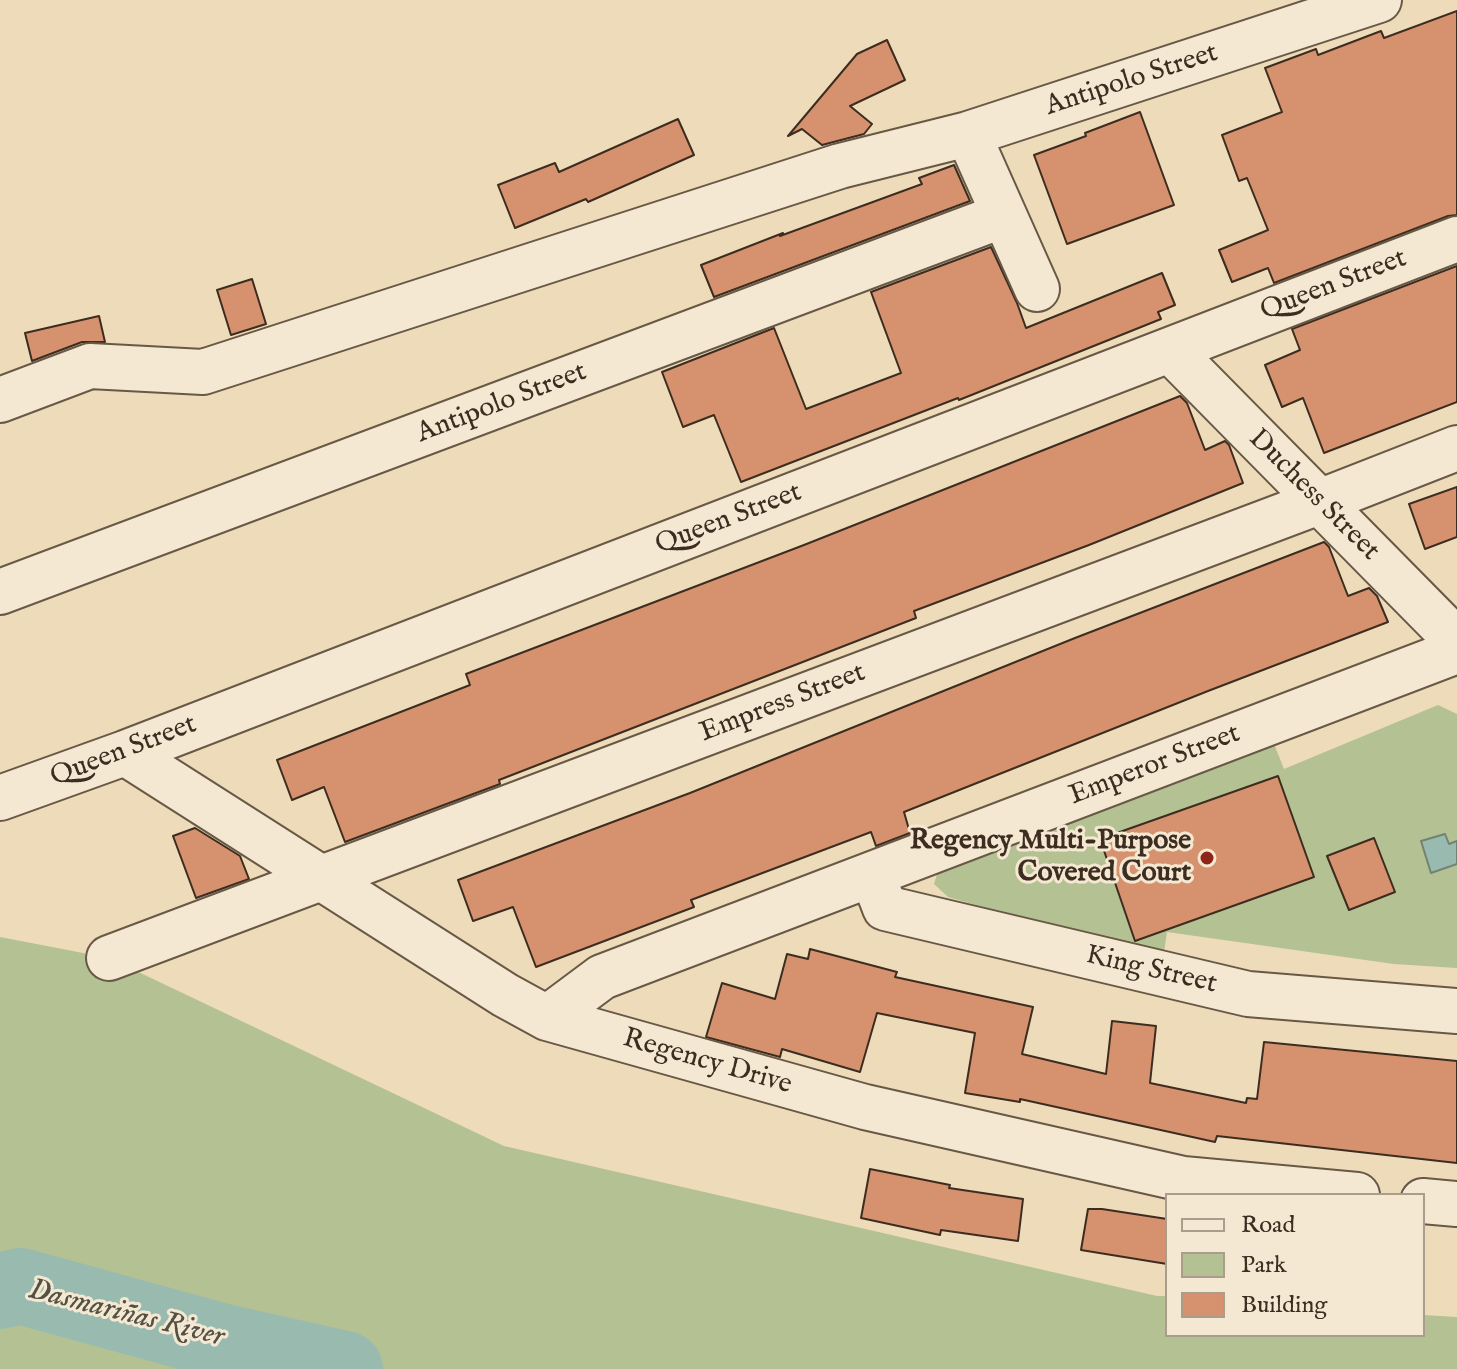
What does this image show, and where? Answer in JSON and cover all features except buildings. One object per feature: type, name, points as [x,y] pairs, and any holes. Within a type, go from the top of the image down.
[{"type":"street","name":"Antipolo Street","points":[[0,400],[90,366],[203,372],[840,166],[968,134],[1379,0]]},
{"type":"street","points":[[968,134],[1037,289]]},
{"type":"street","name":"Antipolo Street","points":[[0,592],[1004,215]]},
{"type":"street","name":"Queen Street","points":[[0,798],[125,753],[1457,239]]},
{"type":"street","name":"Duchess Street","points":[[1170,350],[1457,641]]},
{"type":"street","name":"Empress Street","points":[[109,958],[1457,448]]},
{"type":"street","name":"Emperor Street","points":[[547,1018],[602,977],[1457,651]]},
{"type":"street","name":"Regency Drive","points":[[125,753],[505,995],[547,1018],[865,1107],[1183,1179],[1335,1193]]},
{"type":"street","name":"King Street","points":[[872,874],[885,908],[1248,994],[1457,1011]]},
{"type":"street","points":[[1425,1201],[1457,1204]]},
{"type":"green space","points":[[1438,705],[1457,714],[1457,968],[1394,964],[1167,932],[1163,959],[948,897],[934,884],[939,868],[1272,739],[1284,769]]},
{"type":"green space","points":[[0,937],[109,958],[504,1146],[1165,1296],[1165,1337],[1425,1337],[1425,1315],[1457,1317],[1457,1369],[0,1369]]},
{"type":"water","points":[[1445,834],[1449,844],[1457,841],[1457,864],[1431,873],[1421,841]]},
{"type":"waterway","name":"Dasmariñas River","points":[[0,1291],[20,1286],[220,1341],[345,1369]]},
{"type":"place","name":"Regency Multi-Purpose Covered Court","points":[[1207,858]]}]
